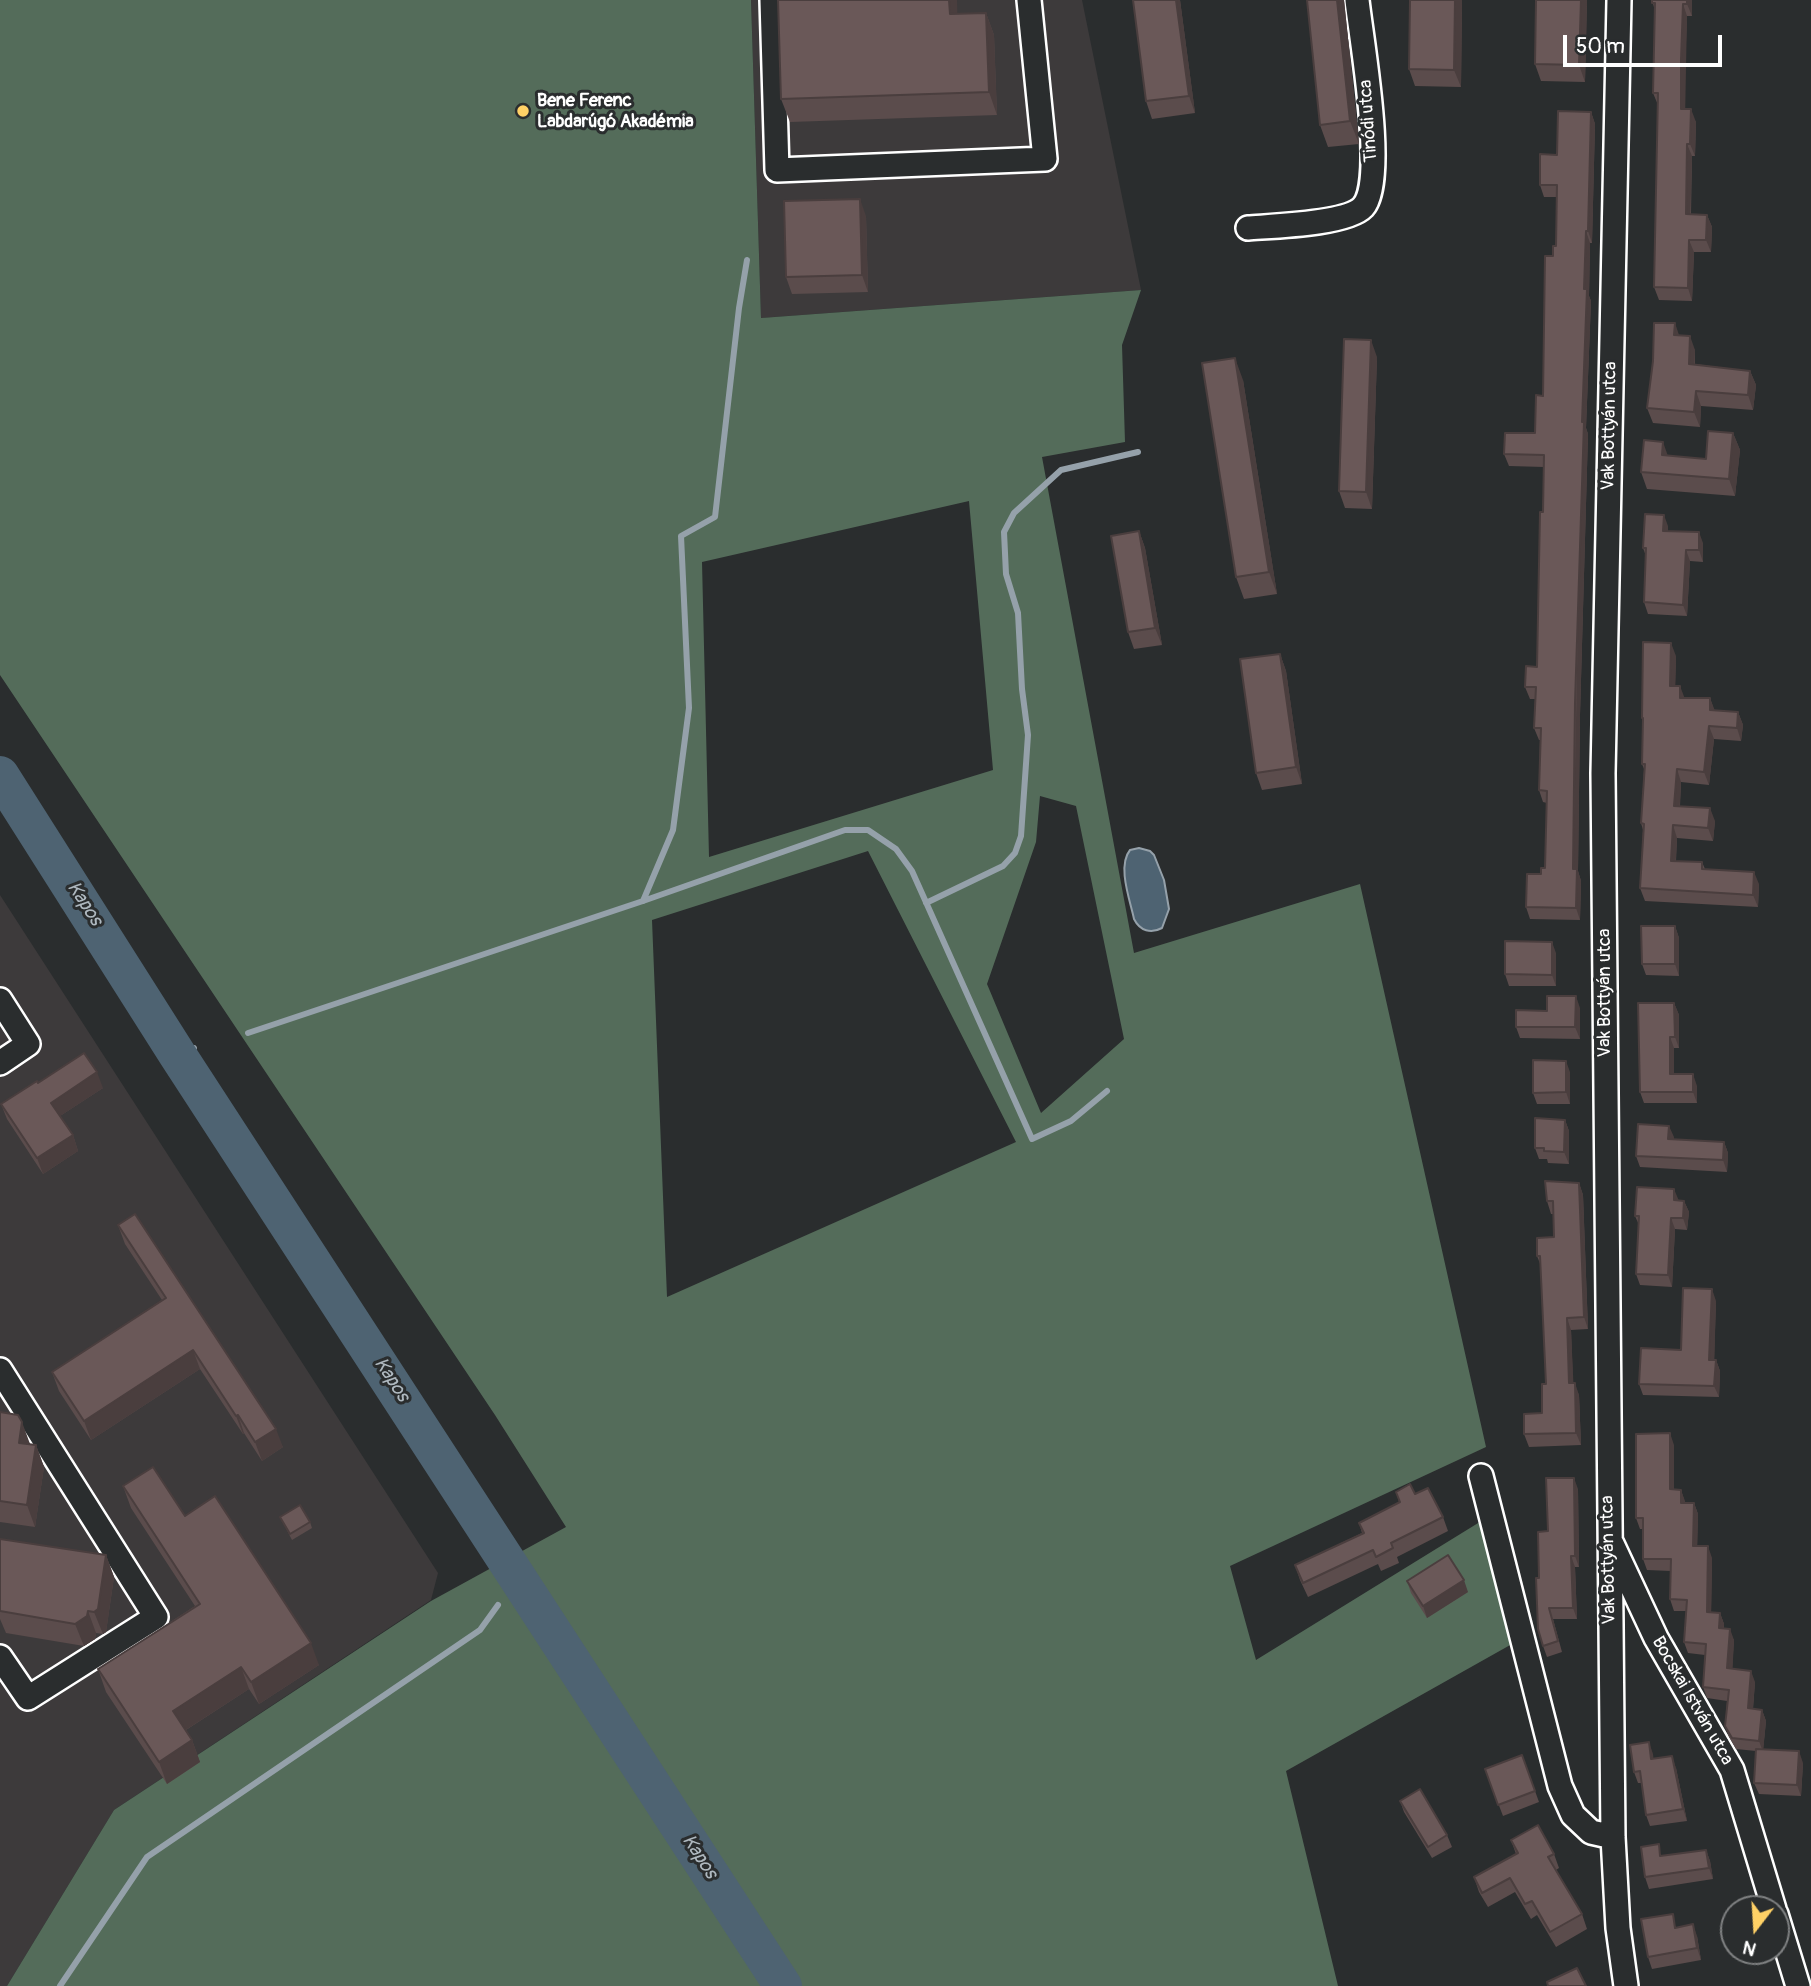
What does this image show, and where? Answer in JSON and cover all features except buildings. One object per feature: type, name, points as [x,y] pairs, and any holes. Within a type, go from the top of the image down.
[{"type":"street","points":[[772,0],[777,170],[1045,159],[1029,0]]},
{"type":"street","name":"Tinódi utca","points":[[1248,228],[1340,219],[1363,206],[1370,192],[1373,153],[1357,0]]},
{"type":"street","name":"Vak Bottyán utca","points":[[1619,0],[1603,773],[1613,1836],[1618,1928],[1626,1986]]},
{"type":"street","points":[[0,1000],[28,1044],[0,1063]]},
{"type":"street","points":[[0,1370],[156,1618],[28,1698],[0,1657]]},
{"type":"street","points":[[1481,1476],[1560,1786],[1573,1815],[1591,1832],[1613,1836]]},
{"type":"street","name":"Bocskai István utca","points":[[1609,1538],[1656,1637],[1732,1770],[1770,1895]]},
{"type":"street","points":[[1790,1960],[1798,1986]]},
{"type":"shaded area","points":[[751,0],[1082,0],[1141,290],[761,318]]},
{"type":"shaded area","points":[[0,895],[438,1573],[431,1600],[114,1810],[7,1986],[0,1986]]},
{"type":"green space","points":[[0,0],[751,0],[761,318],[1141,290],[1122,345],[1125,442],[1042,457],[1134,953],[1360,884],[1486,1447],[1230,1566],[1256,1660],[1483,1520],[1512,1644],[1286,1771],[1338,1986],[7,1986],[114,1810],[431,1601],[566,1527],[495,1415],[0,675]],"holes":[[[969,501],[993,770],[709,857],[702,562]],[[1040,796],[1076,806],[1124,1039],[1041,1113],[987,984],[1036,842]],[[868,851],[1016,1142],[667,1297],[652,920]]]},
{"type":"water","points":[[1139,848],[1154,855],[1164,880],[1169,909],[1162,928],[1154,931],[1143,929],[1136,923],[1124,874],[1126,857],[1130,850]]},
{"type":"waterway","points":[[643,901],[673,830],[689,708],[681,536],[715,517],[747,260]]},
{"type":"waterway","points":[[926,903],[1003,866],[1015,853],[1021,836],[1028,735],[1022,689],[1018,613],[1006,574],[1004,532],[1014,513],[1061,470],[1138,452]]},
{"type":"waterway","name":"Kapos","points":[[0,775],[177,1054],[783,1986]]},
{"type":"waterway","points":[[248,1033],[643,901],[845,830],[868,830],[896,849],[912,871],[1032,1139],[1071,1121],[1107,1091]]},
{"type":"waterway","points":[[177,1054],[194,1048]]},
{"type":"waterway","points":[[510,1588],[520,1580]]},
{"type":"waterway","points":[[60,1986],[147,1857],[480,1630],[498,1605]]},
{"type":"place","name":"Bene Ferenc Labdarúgó Akadémia","points":[[523,111]]}]
